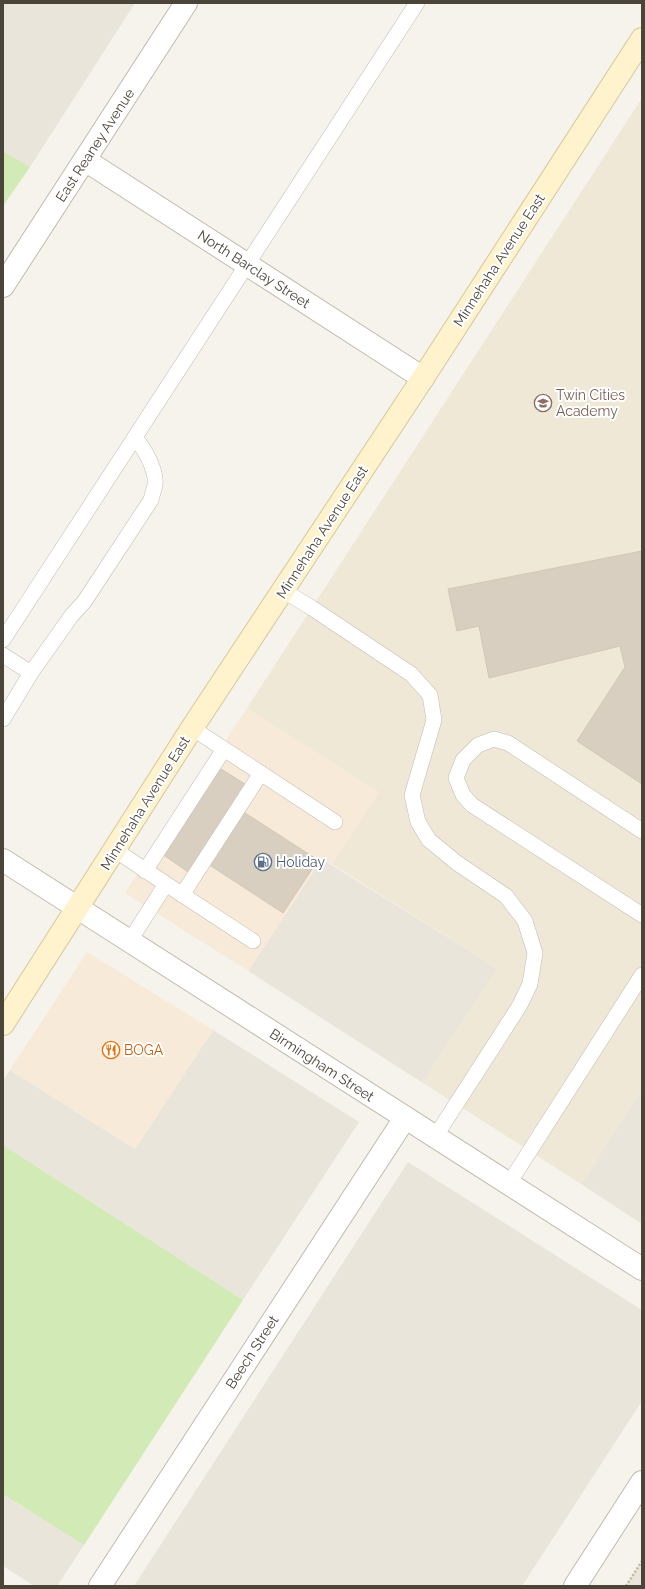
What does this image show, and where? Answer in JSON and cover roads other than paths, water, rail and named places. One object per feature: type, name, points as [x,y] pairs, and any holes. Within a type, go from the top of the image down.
[{"type":"main road","name":"Minnehaha Avenue East","points":[[3,1024],[78,909],[192,728],[284,591],[642,39]]},
{"type":"street","name":"East Reaney Avenue","points":[[3,286],[86,160],[186,3]]},
{"type":"street","name":"North Barclay Street","points":[[86,160],[423,378]]},
{"type":"street","name":"Birmingham Street","points":[[3,860],[508,1185],[642,1268]]},
{"type":"street","name":"Beech Street","points":[[100,1586],[405,1118]]},
{"type":"street","points":[[575,1586],[642,1482]]},
{"type":"lane","points":[[3,640],[417,3]]},
{"type":"lane","points":[[3,719],[30,673],[72,615],[84,602],[151,500],[156,483],[151,463],[144,447],[135,438]]},
{"type":"lane","points":[[284,591],[411,674],[430,695],[434,720],[412,795],[418,822],[429,840],[446,854],[506,896],[525,921],[535,953],[530,984],[520,1005],[435,1137]]},
{"type":"lane","points":[[3,655],[30,673]]},
{"type":"lane","points":[[192,728],[335,822]]},
{"type":"lane","points":[[642,831],[508,743],[494,739],[478,745],[463,760],[456,778],[463,795],[472,806],[642,915]]},
{"type":"lane","points":[[145,871],[224,749]]},
{"type":"lane","points":[[182,895],[261,773]]},
{"type":"lane","points":[[115,850],[253,941]]},
{"type":"lane","points":[[129,942],[166,884]]},
{"type":"lane","points":[[508,1185],[642,975]]},
{"type":"place","name":"Twin Cities Academy","points":[[543,403]]},
{"type":"place","name":"Holiday","points":[[263,862]]},
{"type":"place","name":"BOGA","points":[[111,1050]]}]
